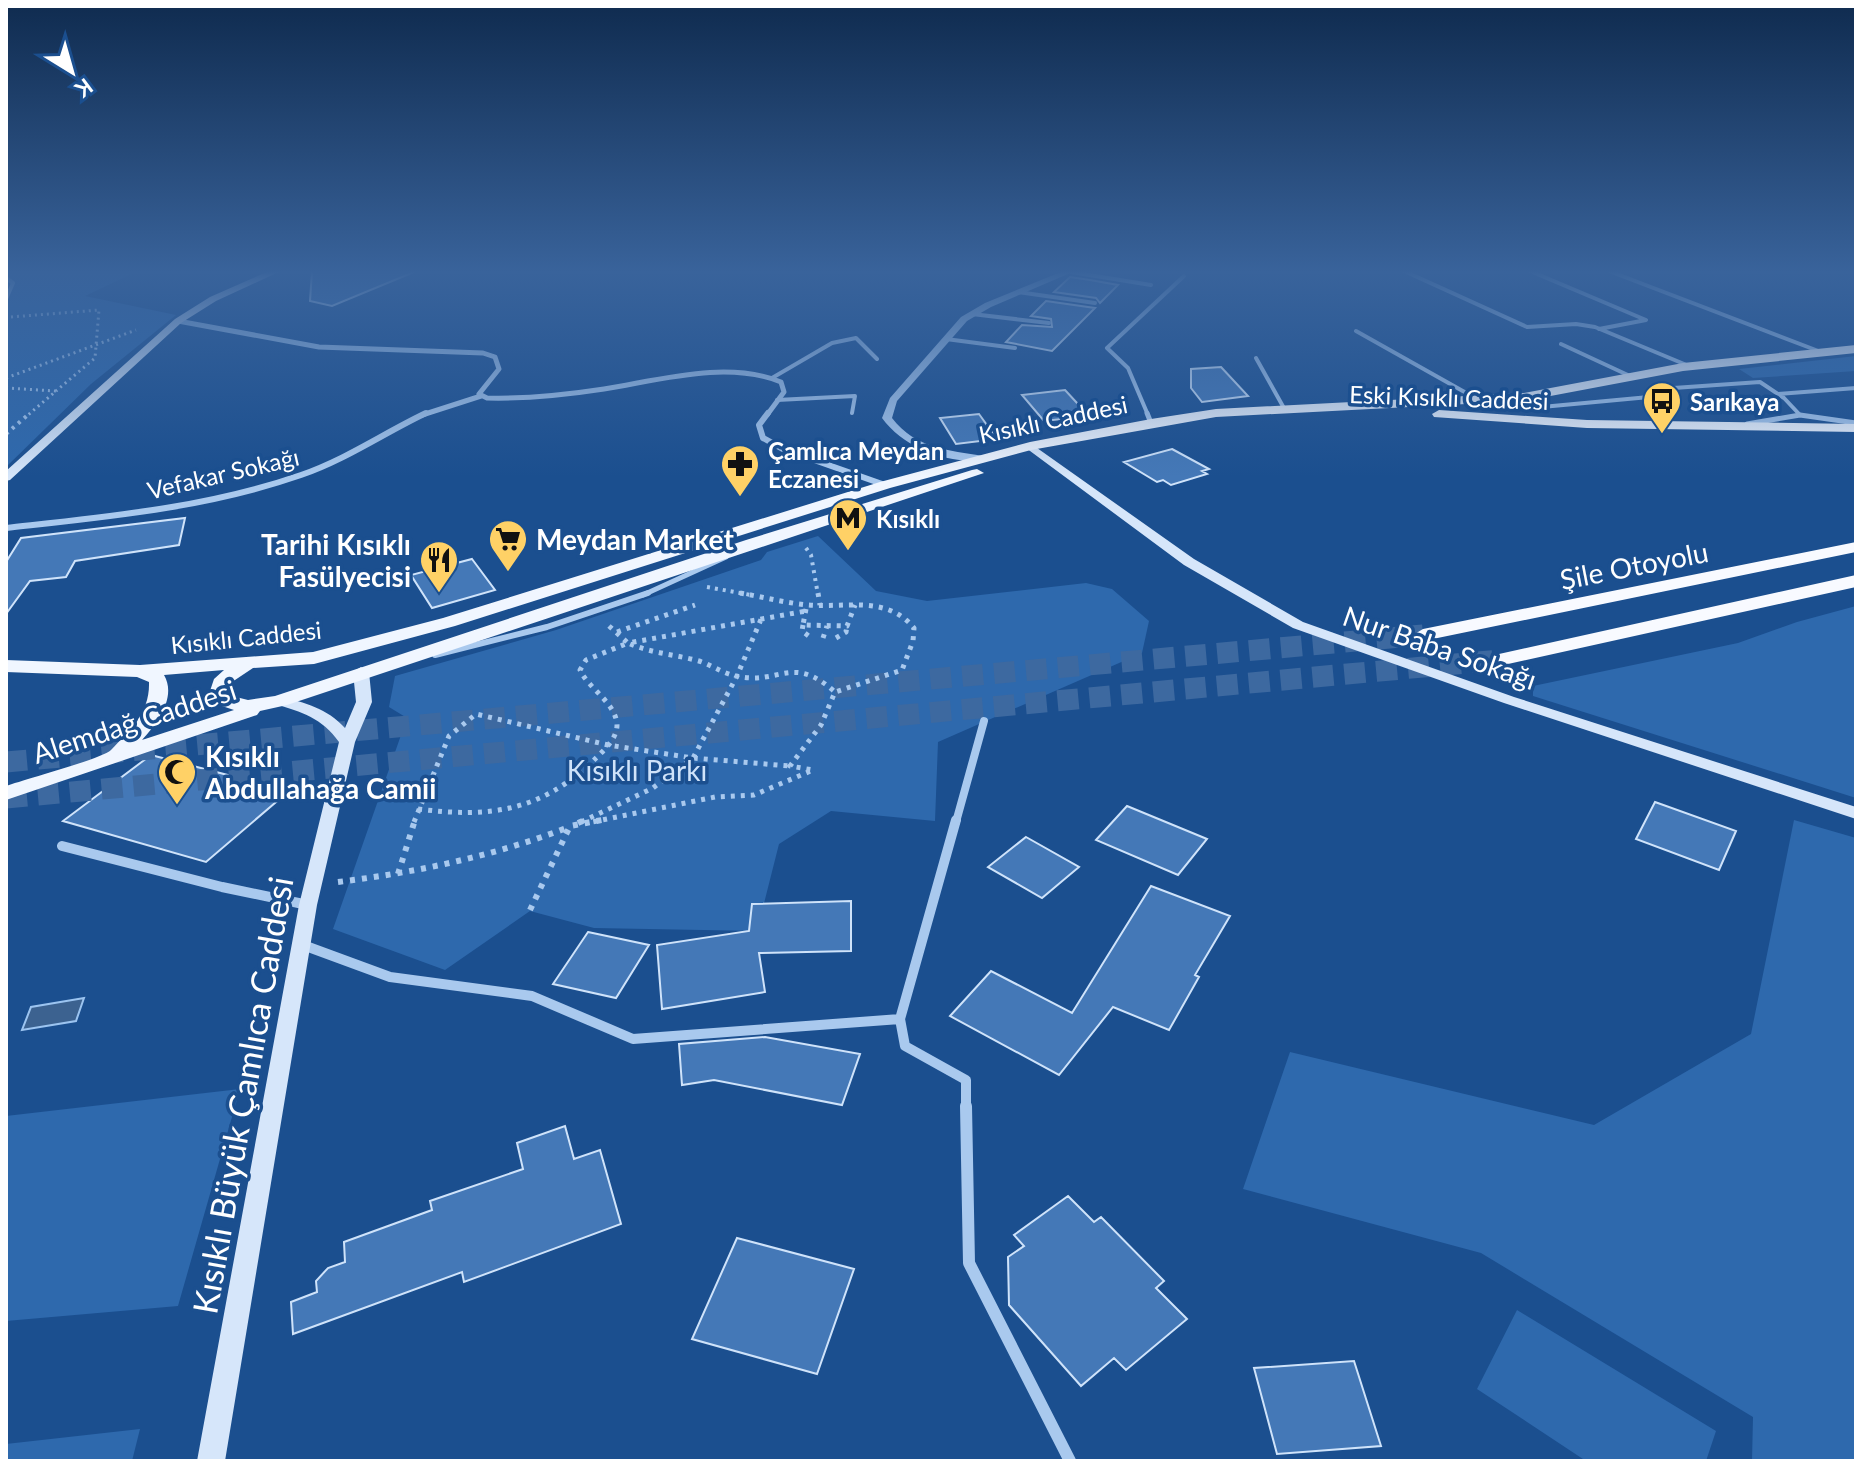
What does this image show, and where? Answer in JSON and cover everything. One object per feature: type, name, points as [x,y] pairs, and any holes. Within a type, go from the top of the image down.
[{"type":"highway","name":"Şile Otoyolu","points":[[1423,635],[1856,547]]},
{"type":"highway","points":[[1499,660],[1856,582]]},
{"type":"main road","points":[[6,477],[158,339]]},
{"type":"main road","name":"Kısıklı Caddesi","points":[[280,701],[1037,451],[1151,423],[1216,413],[1480,401],[1527,402],[1630,376],[1689,366],[1856,349]]},
{"type":"main road","points":[[1527,402],[1551,418],[1582,423]]},
{"type":"main road","name":"Eski Kısıklı Caddesi","points":[[1037,451],[1240,420],[1440,414],[1582,423],[1856,426]]},
{"type":"main road","name":"Kısıklı Caddesi","points":[[6,666],[140,671],[314,658],[449,622],[885,485],[980,458],[1037,451]]},
{"type":"main road","name":"Nur Baba Sokağı","points":[[1037,451],[1189,562],[1298,625],[1509,700],[1856,813]]},
{"type":"main road","points":[[314,658],[334,658],[352,663],[361,672]]},
{"type":"main road","points":[[249,664],[223,679],[218,697],[232,706],[250,707],[280,701],[318,712],[331,719],[347,742]]},
{"type":"main road","points":[[110,757],[142,732],[160,693],[158,679],[140,671]]},
{"type":"main road","name":"Kısıklı Büyük Çamlıca Caddesi","points":[[211,1461],[311,895],[347,742],[364,702],[361,672]]},
{"type":"main road","name":"Alemdağ Caddesi","points":[[6,793],[280,701]]},
{"type":"street","points":[[278,339],[319,347],[483,353],[495,357],[499,369],[479,394],[481,396]]},
{"type":"street","points":[[946,339],[893,400],[887,418],[894,429],[931,452],[980,458]]},
{"type":"street","name":"Vefakar Sokağı","points":[[6,528],[190,502],[277,483],[358,452],[442,405],[481,396],[497,398],[558,393],[737,372],[772,378]]},
{"type":"street","points":[[772,378],[781,382],[784,392],[759,425],[763,438],[783,449],[885,485]]},
{"type":"street","points":[[984,721],[900,1019],[905,1046],[966,1080],[969,1263],[1070,1461]]},
{"type":"street","points":[[62,846],[222,887],[311,895]]},
{"type":"street","points":[[302,944],[390,977],[532,996],[633,1039],[900,1019]]},
{"type":"lane","points":[[772,378],[832,343],[849,339]]},
{"type":"lane","points":[[857,339],[877,359]]},
{"type":"lane","points":[[950,339],[1015,348]]},
{"type":"lane","points":[[1116,339],[1107,348],[1128,368],[1151,423]]},
{"type":"lane","points":[[1371,339],[1480,401]]},
{"type":"lane","points":[[1624,339],[1689,366]]},
{"type":"lane","points":[[1788,339],[1821,352]]},
{"type":"lane","points":[[1561,344],[1630,376]]},
{"type":"lane","points":[[1256,358],[1285,410]]},
{"type":"lane","points":[[1527,402],[1649,397],[1659,389],[1760,382],[1800,415]]},
{"type":"lane","points":[[1778,394],[1856,388]]},
{"type":"lane","points":[[777,400],[855,396],[852,413]]},
{"type":"lane","points":[[1739,426],[1800,415],[1856,426]]},
{"type":"path","points":[[6,434],[95,358],[96,339]]},
{"type":"path","points":[[6,378],[109,339]]},
{"type":"path","points":[[6,388],[56,391]]},
{"type":"path","points":[[806,547],[811,555],[820,605]]},
{"type":"path","points":[[702,586],[807,608]]},
{"type":"path","points":[[617,632],[695,605]]},
{"type":"path","points":[[418,809],[447,814],[518,810],[572,781],[608,745],[616,733],[617,722],[611,709],[584,683],[580,670],[586,660],[628,643],[820,605],[873,605],[906,618],[914,628],[913,641],[902,670],[835,692],[821,725],[790,766]]},
{"type":"path","points":[[836,638],[846,632],[855,605]]},
{"type":"path","points":[[807,608],[802,631],[810,637]]},
{"type":"path","points":[[311,895],[481,857],[570,826],[653,788],[693,758],[737,676],[762,617]]},
{"type":"path","points":[[603,620],[628,643],[642,651],[695,661],[737,676],[802,671],[815,675],[835,692]]},
{"type":"path","points":[[803,625],[847,626]]},
{"type":"path","points":[[823,638],[827,626]]},
{"type":"path","points":[[397,875],[418,809],[449,736],[476,714],[608,745],[693,758],[813,770],[754,795],[715,797],[570,826]]},
{"type":"path","points":[[530,910],[570,826]]},
{"type":"green space","points":[[6,339],[146,339],[91,384],[6,467]]},
{"type":"green space","points":[[1856,356],[1856,371],[1753,378],[1739,369]]},
{"type":"green space","name":"Kısıklı Parkı","points":[[818,536],[876,591],[927,601],[1086,583],[1112,589],[1149,621],[1142,653],[938,742],[935,821],[831,811],[779,844],[757,931],[594,928],[530,911],[445,970],[333,929],[407,718],[389,707],[395,676],[556,630],[761,560],[767,552]]},
{"type":"green space","points":[[1856,606],[1856,798],[1533,696],[1533,686],[1738,643]]},
{"type":"green space","points":[[1794,820],[1856,838],[1856,1461],[1752,1461],[1753,1417],[1481,1253],[1243,1189],[1290,1052],[1594,1125],[1751,1034]]},
{"type":"green space","points":[[240,1089],[178,1306],[6,1321],[6,1116]]},
{"type":"green space","points":[[1517,1310],[1716,1431],[1706,1461],[1586,1461],[1477,1389]]},
{"type":"green space","points":[[140,1429],[132,1461],[6,1461],[6,1444]]},
{"type":"shaded area","points":[[84,998],[76,1021],[22,1030],[31,1007]]},
{"type":"building","points":[[1008,339],[1064,339],[1052,351],[1006,342]]},
{"type":"building","points":[[1221,367],[1248,396],[1202,402],[1191,388],[1191,369]]},
{"type":"building","points":[[1065,390],[1089,416],[1044,421],[1022,395]]},
{"type":"building","points":[[979,414],[997,439],[956,444],[940,418]]},
{"type":"building","points":[[1172,449],[1209,469],[1202,471],[1207,474],[1171,485],[1163,480],[1157,482],[1124,462]]},
{"type":"building","points":[[185,518],[179,545],[75,561],[66,577],[30,581],[6,614],[6,562],[21,538]]},
{"type":"building","points":[[472,559],[495,590],[432,608],[411,575]]},
{"type":"building","name":"Kısıklı Abdullahağa Camii","points":[[151,755],[289,791],[206,862],[63,821]]},
{"type":"building","points":[[1655,802],[1736,831],[1719,870],[1636,839]]},
{"type":"building","points":[[1127,806],[1207,839],[1178,875],[1096,840]]},
{"type":"building","points":[[1026,837],[1079,867],[1042,898],[988,867]]},
{"type":"building","points":[[1151,886],[1230,916],[1195,975],[1199,977],[1169,1030],[1113,1007],[1059,1075],[950,1016],[991,971],[1072,1013]]},
{"type":"building","points":[[851,901],[851,951],[759,953],[765,992],[662,1009],[657,945],[749,931],[752,904]]},
{"type":"building","points":[[588,932],[649,945],[616,998],[553,984]]},
{"type":"building","points":[[765,1037],[860,1054],[842,1105],[714,1080],[682,1085],[679,1044]]},
{"type":"building","points":[[565,1126],[574,1159],[600,1150],[621,1224],[464,1282],[462,1272],[293,1334],[291,1302],[317,1292],[316,1281],[328,1268],[345,1262],[344,1242],[432,1210],[430,1201],[523,1169],[517,1143]]},
{"type":"building","points":[[1068,1196],[1094,1222],[1101,1217],[1164,1281],[1156,1288],[1187,1319],[1126,1370],[1114,1358],[1081,1386],[1009,1305],[1008,1257],[1024,1246],[1014,1235]]},
{"type":"building","points":[[737,1238],[854,1269],[817,1374],[692,1339]]},
{"type":"building","points":[[1354,1361],[1381,1446],[1277,1454],[1254,1368]]},
{"type":"tunnel","points":[[6,762],[1423,635]]},
{"type":"tunnel","points":[[6,798],[1499,660]]},
{"type":"place","name":"Sarıkaya","points":[[1662,435]]},
{"type":"place","name":"Çamlıca Meydan Eczanesi","points":[[740,498]]},
{"type":"place","name":"Kısıklı","points":[[848,552]]},
{"type":"place","name":"Meydan Market","points":[[508,573]]},
{"type":"place","name":"Tarihi Kısıklı Fasülyecisi","points":[[439,594]]},
{"type":"place","name":"Kısıklı Abdullahağa Camii","points":[[177,806]]}]
